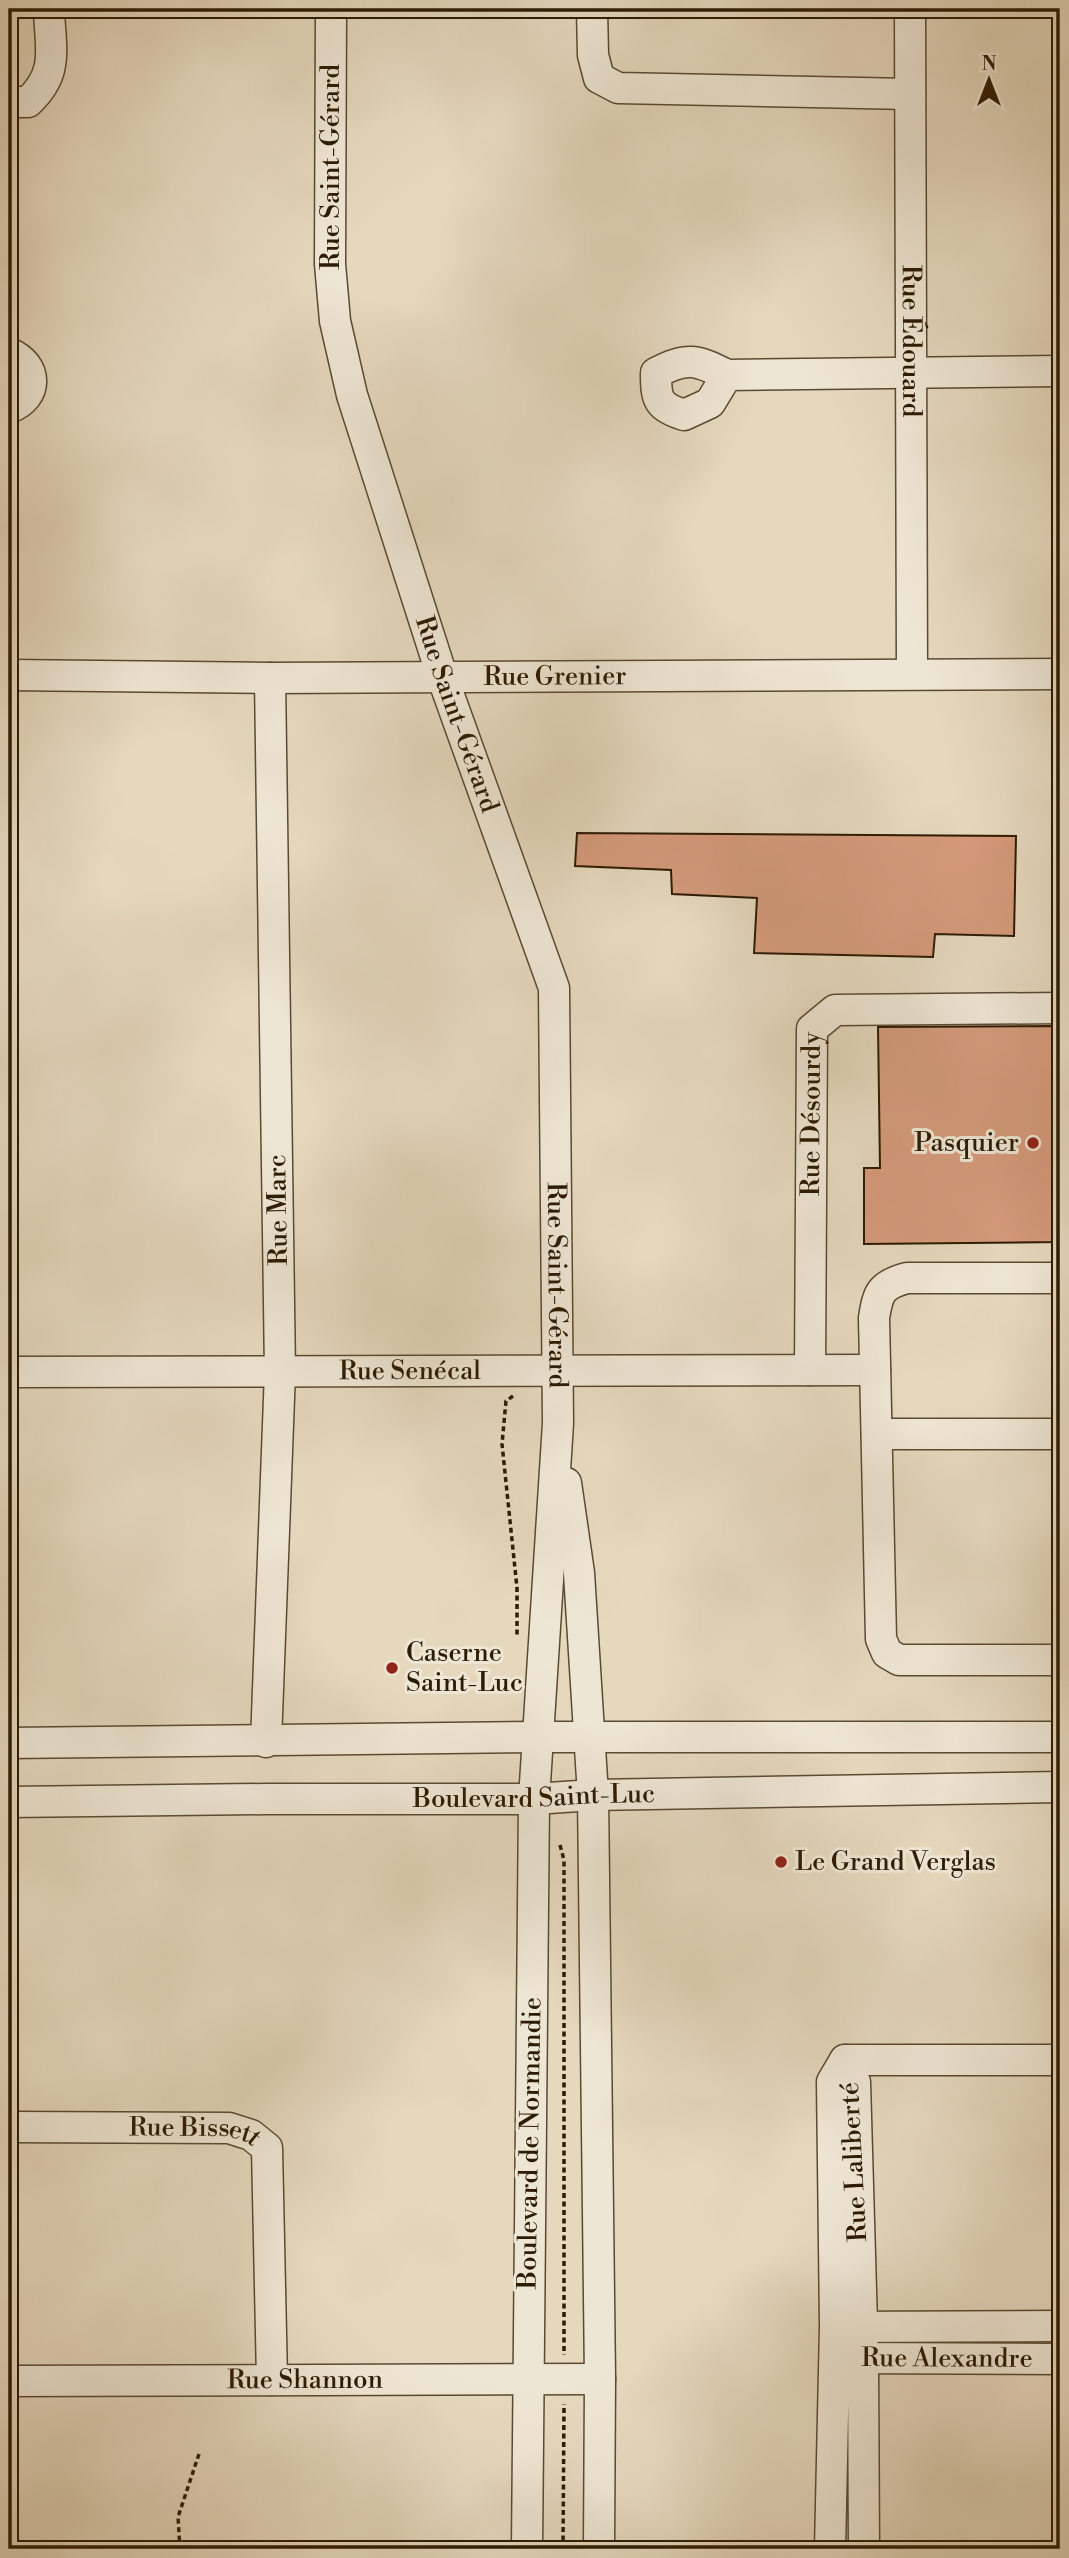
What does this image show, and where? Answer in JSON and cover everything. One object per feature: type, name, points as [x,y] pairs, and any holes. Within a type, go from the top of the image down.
[{"type":"street","points":[[9,102],[28,102],[43,88],[50,72],[49,9]]},
{"type":"street","name":"Rue Saint-Gérard","points":[[331,9],[330,264],[335,321],[352,395],[442,676],[554,988],[558,1423],[538,1737]]},
{"type":"street","points":[[592,9],[593,55],[599,78],[618,88],[910,94]]},
{"type":"street","name":"Rue Édouard","points":[[910,9],[912,674]]},
{"type":"street","points":[[9,353],[21,358],[31,375],[29,391],[20,404],[9,408]]},
{"type":"street","points":[[727,375],[1060,371]]},
{"type":"street","name":"Rue Grenier","points":[[9,675],[270,678],[1060,674]]},
{"type":"street","name":"Rue Marc","points":[[266,1742],[280,1372],[270,678]]},
{"type":"street","name":"Rue Désourdy","points":[[810,1370],[812,1028],[835,1010],[1060,1008]]},
{"type":"street","points":[[1060,1278],[907,1279],[888,1283],[877,1297],[874,1318],[881,1639],[887,1653],[900,1660],[1060,1660]]},
{"type":"street","name":"Rue Senécal","points":[[9,1372],[875,1370]]},
{"type":"street","name":"Rue Saint-Gérard","points":[[558,1423],[579,1573],[589,1738]]},
{"type":"street","points":[[877,1434],[1060,1434]]},
{"type":"street","points":[[9,1743],[538,1737],[1060,1737]]},
{"type":"street","name":"Boulevard de Normandie","points":[[527,2549],[534,1799],[538,1737]]},
{"type":"street","points":[[589,1738],[593,1795],[600,2379],[599,2549]]},
{"type":"street","name":"Boulevard Saint-Luc","points":[[9,1802],[534,1799],[593,1795],[1060,1787]]},
{"type":"street","name":"Rue Laliberté","points":[[864,2549],[848,2327],[855,2082],[845,2060],[1060,2060]]},
{"type":"street","name":"Rue Bissett","points":[[9,2127],[229,2128],[251,2135],[267,2148],[271,2380]]},
{"type":"street","name":"Rue Alexandre","points":[[848,2327],[1060,2326]]},
{"type":"street","name":"Rue Laliberté","points":[[830,2549],[849,2358]]},
{"type":"street","name":"Rue Alexandre","points":[[849,2358],[1060,2359]]},
{"type":"street","name":"Rue Shannon","points":[[9,2381],[600,2379]]},
{"type":"path","name":"Rue Saint-Gérard","points":[[506,1401],[502,1444],[517,1588],[517,1638]]},
{"type":"path","points":[[560,1843],[564,1860],[563,2549]]},
{"type":"path","points":[[180,2549],[178,2518],[200,2451]]},
{"type":"building","points":[[577,833],[1016,836],[1014,936],[935,934],[933,957],[754,953],[757,898],[672,894],[671,870],[575,866]]},
{"type":"building","points":[[1060,1026],[1060,1242],[864,1244],[864,1168],[880,1168],[878,1027]]},
{"type":"place","name":"Pasquier","points":[[1033,1143]]},
{"type":"place","name":"Caserne Saint-Luc","points":[[392,1668]]},
{"type":"place","name":"Le Grand Verglas","points":[[781,1862]]}]
